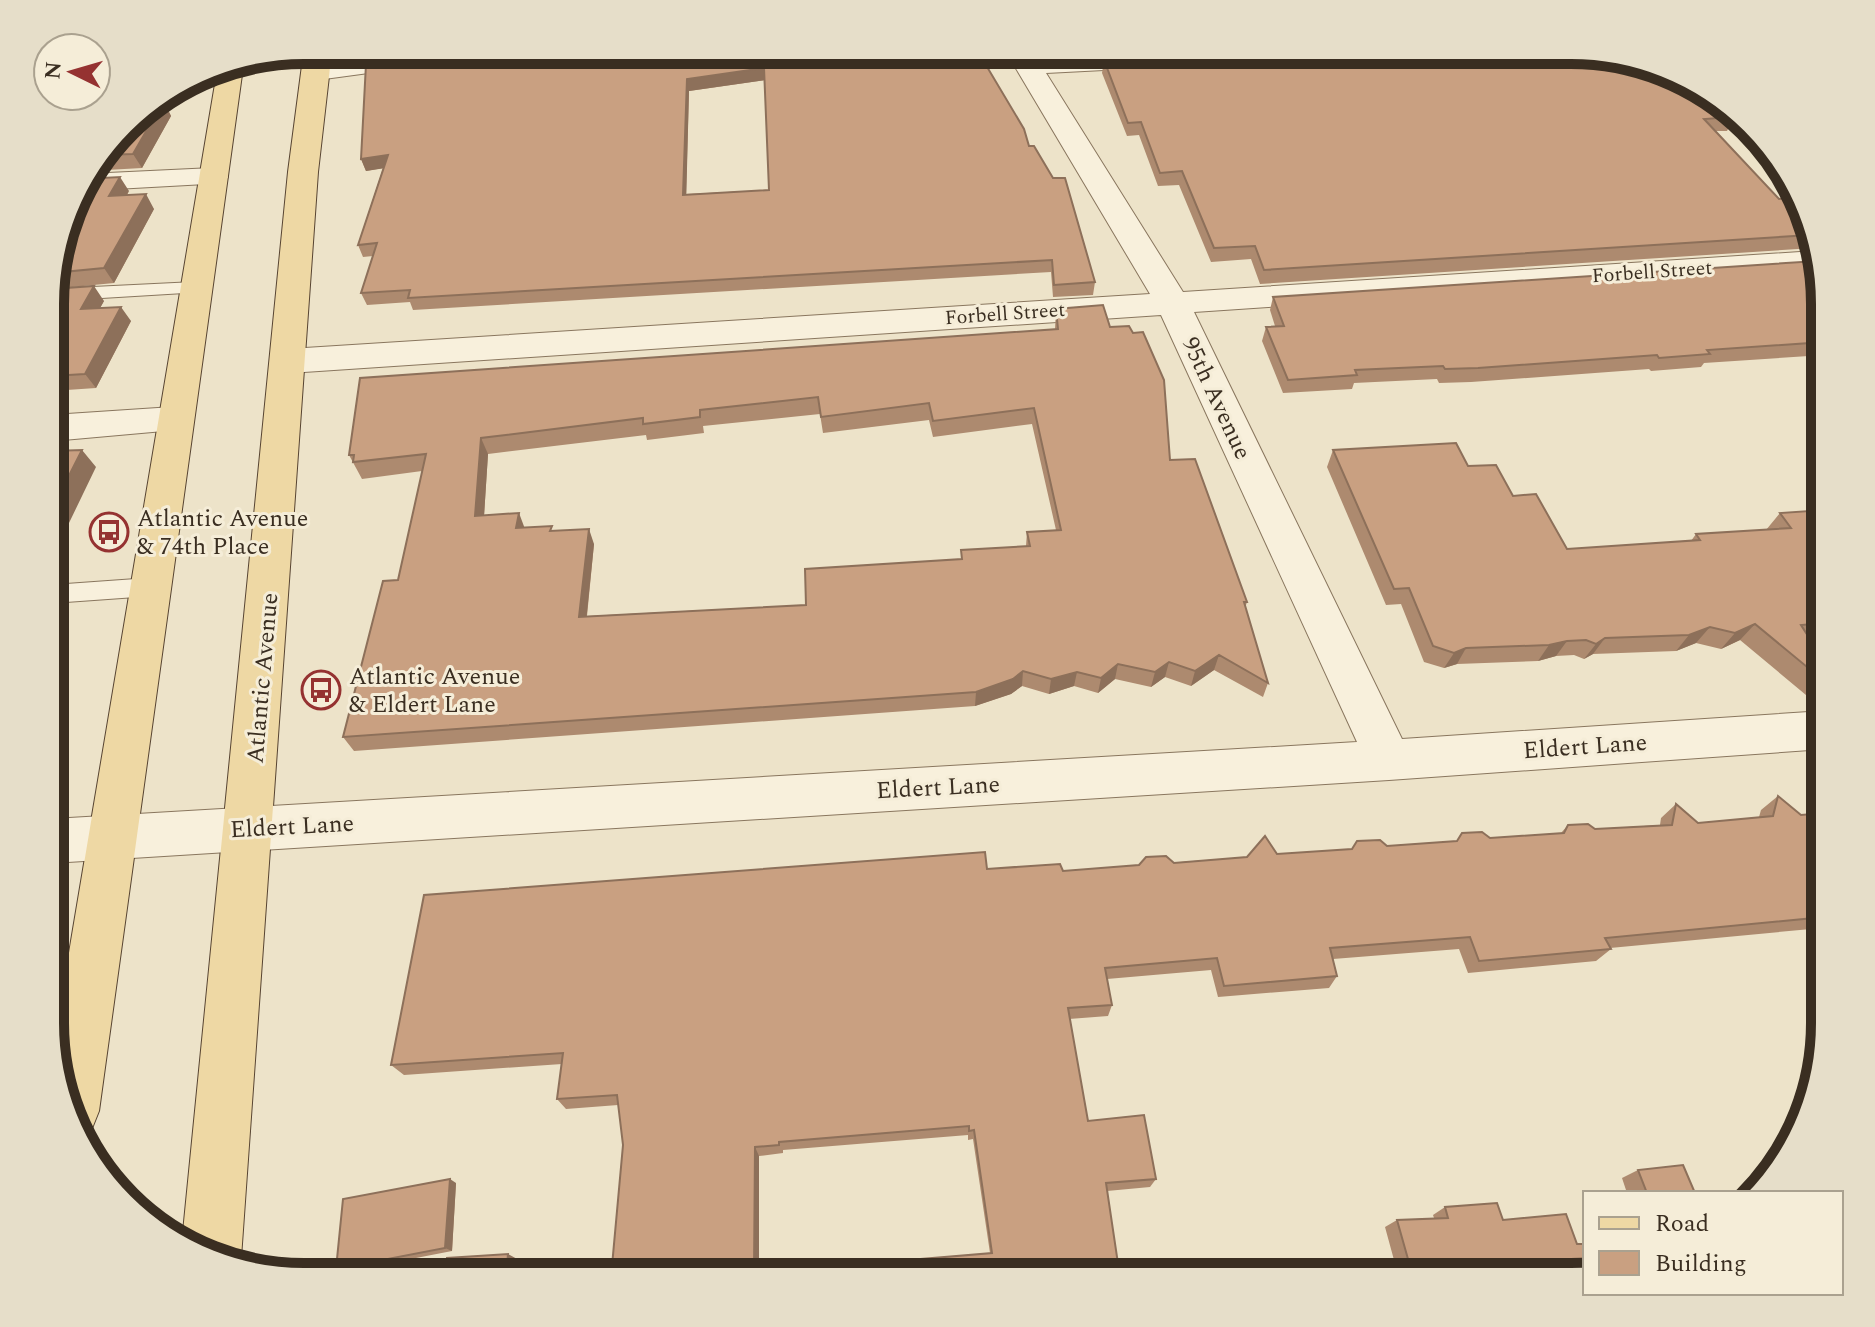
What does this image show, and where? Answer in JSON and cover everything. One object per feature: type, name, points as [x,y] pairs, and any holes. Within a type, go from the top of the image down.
[{"type":"main road","name":"Atlantic Avenue","points":[[212,1244],[250,829],[303,172],[317,64]]},
{"type":"main road","points":[[74,1091],[114,837],[173,420],[230,76]]},
{"type":"street","name":"95th Avenue","points":[[1027,65],[1172,302],[1389,760]]},
{"type":"street","points":[[97,182],[213,177]]},
{"type":"street","name":"Forbell Street","points":[[289,361],[1807,262]]},
{"type":"street","points":[[64,427],[173,420]]},
{"type":"street","name":"Eldert Lane","points":[[65,840],[1389,760],[1810,731]]},
{"type":"lane","points":[[65,294],[195,288]]},
{"type":"lane","points":[[64,593],[150,587]]},
{"type":"building","points":[[366,64],[986,65],[1024,129],[1029,146],[1034,146],[1053,178],[1065,178],[1095,282],[1054,285],[1052,260],[408,298],[410,290],[361,293],[377,243],[358,245],[388,155],[361,159]],"holes":[[[764,68],[769,190],[683,195],[687,79]]]},
{"type":"building","points":[[1106,65],[1587,65],[1618,69],[1663,82],[1691,96],[1722,118],[1704,119],[1779,199],[1786,198],[1800,236],[1264,270],[1255,246],[1214,248],[1182,171],[1160,173],[1141,122],[1128,123]]},
{"type":"building","points":[[154,118],[133,154],[117,155]]},
{"type":"building","points":[[120,177],[109,196],[146,194],[104,268],[66,272],[77,227],[100,178]]},
{"type":"building","points":[[1807,262],[1810,343],[1707,350],[1710,354],[1659,358],[1657,355],[1478,368],[1445,369],[1443,366],[1355,370],[1357,375],[1288,380],[1266,327],[1284,326],[1273,297]]},
{"type":"building","points":[[94,286],[81,309],[121,307],[85,374],[64,375],[65,288]]},
{"type":"building","points":[[1103,305],[1110,327],[1129,326],[1133,333],[1143,332],[1164,380],[1170,460],[1195,459],[1247,602],[1244,602],[1268,683],[1219,655],[1195,671],[1169,662],[1155,672],[1118,664],[1101,678],[1077,672],[1051,679],[1023,671],[1013,679],[976,692],[343,737],[383,581],[398,580],[426,454],[353,462],[354,455],[349,455],[360,378],[1058,329],[1056,309]],"holes":[[[818,397],[821,417],[929,403],[933,421],[1034,408],[1061,530],[1027,532],[1030,546],[961,550],[962,559],[805,569],[806,605],[579,617],[589,529],[550,531],[552,526],[516,528],[519,513],[475,516],[481,438],[643,418],[643,424],[700,417],[700,410]]]},
{"type":"building","points":[[1456,443],[1468,466],[1496,465],[1513,496],[1536,494],[1567,549],[1700,540],[1696,534],[1791,528],[1780,513],[1810,511],[1810,624],[1801,625],[1810,639],[1810,669],[1755,624],[1735,633],[1710,627],[1689,635],[1605,638],[1596,644],[1586,640],[1567,641],[1549,645],[1466,648],[1454,653],[1433,646],[1409,588],[1394,589],[1333,450]]},
{"type":"building","points":[[82,450],[64,485],[64,451]]},
{"type":"building","points":[[1778,796],[1801,815],[1810,814],[1810,918],[1605,938],[1611,949],[1479,961],[1470,937],[1330,948],[1337,976],[1224,986],[1217,958],[1105,968],[1112,1005],[1068,1008],[1088,1121],[1144,1115],[1156,1179],[1106,1183],[1118,1263],[879,1262],[992,1253],[974,1130],[969,1131],[969,1126],[779,1142],[779,1145],[755,1147],[754,1262],[612,1262],[623,1145],[617,1095],[557,1099],[563,1053],[391,1065],[424,895],[985,852],[987,869],[1060,864],[1063,871],[1139,865],[1146,857],[1166,856],[1174,863],[1247,857],[1265,836],[1277,854],[1352,849],[1357,841],[1380,840],[1387,846],[1457,841],[1462,833],[1482,832],[1490,838],[1564,833],[1568,825],[1588,824],[1595,829],[1672,825],[1676,804],[1698,823],[1773,816]]},
{"type":"building","points":[[1683,1165],[1694,1191],[1646,1191],[1638,1170]]},
{"type":"building","points":[[450,1179],[445,1248],[372,1262],[337,1262],[343,1199]]},
{"type":"building","points":[[1497,1203],[1503,1220],[1566,1214],[1577,1244],[1583,1244],[1583,1262],[1365,1263],[1408,1259],[1397,1220],[1448,1218],[1445,1207]]},
{"type":"building","points":[[508,1254],[507,1262],[447,1262],[447,1258]]},
{"type":"place","name":"Atlantic Avenue & 74th Place","points":[[109,532]]},
{"type":"place","name":"Atlantic Avenue & Eldert Lane","points":[[321,690]]}]
